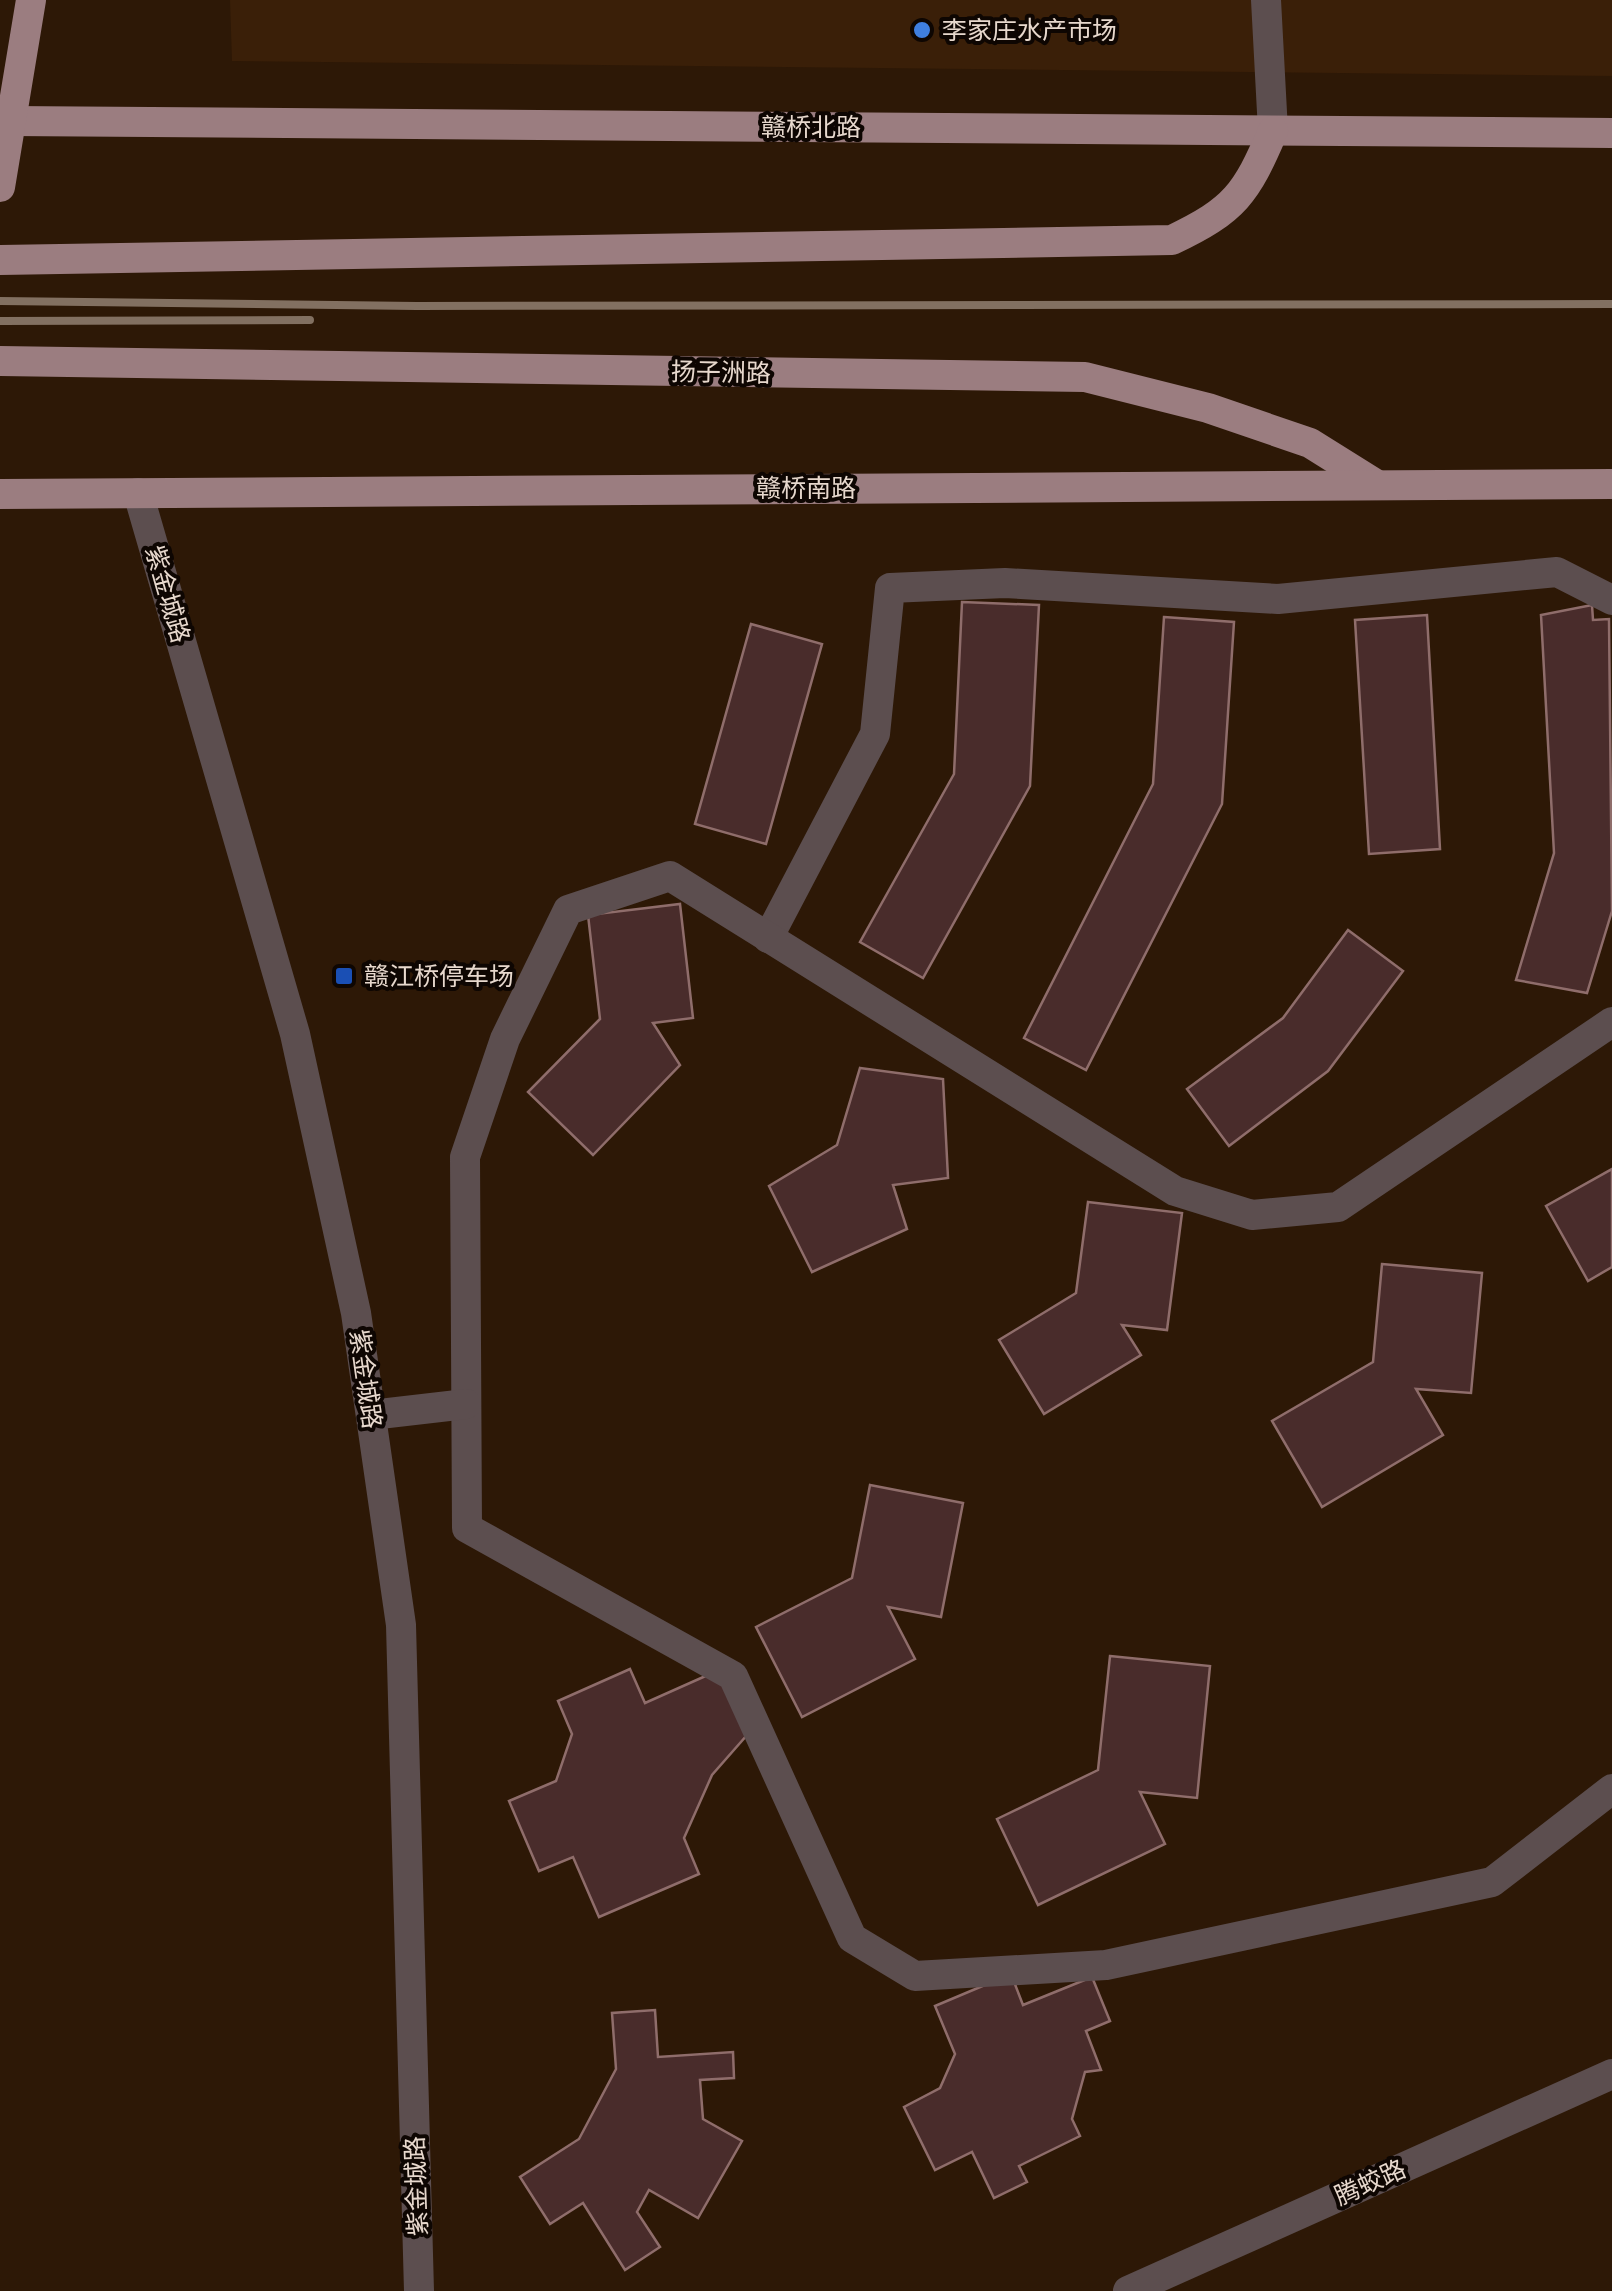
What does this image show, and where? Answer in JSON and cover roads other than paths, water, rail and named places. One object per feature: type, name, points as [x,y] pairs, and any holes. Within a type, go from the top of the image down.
[{"type":"main road","points":[[0,187],[31,0]]},
{"type":"main road","name":"赣桥北路","points":[[10,121],[1612,133]]},
{"type":"main road","points":[[0,260],[1172,240],[1212,221],[1250,187],[1273,131]]},
{"type":"main road","name":"扬子洲路","points":[[0,361],[1085,377],[1208,408],[1310,443],[1374,483]]},
{"type":"main road","name":"赣桥南路","points":[[0,494],[1612,484]]},
{"type":"street","points":[[1266,0],[1273,131]]},
{"type":"street","name":"紫金城路","points":[[138,493],[295,1034],[356,1313],[401,1626],[419,2291]]},
{"type":"street","points":[[768,938],[875,734],[890,588],[1005,583],[1278,599],[1558,572],[1612,600]]},
{"type":"street","points":[[1612,1022],[1338,1207],[1252,1215],[1174,1191],[670,876],[568,910],[504,1039],[465,1157],[468,1528],[733,1676],[852,1938],[915,1976],[1106,1965],[1492,1882],[1612,1789]]},
{"type":"street","points":[[371,1414],[466,1404]]},
{"type":"street","name":"腾蛟路","points":[[1128,2291],[1612,2074]]},
{"type":"railway","points":[[0,301],[417,306],[1612,304]]},
{"type":"railway","points":[[0,321],[310,320]]},
{"type":"place","name":"李家庄水产市场","points":[[922,30]]},
{"type":"place","name":"赣江桥停车场","points":[[344,976]]}]
